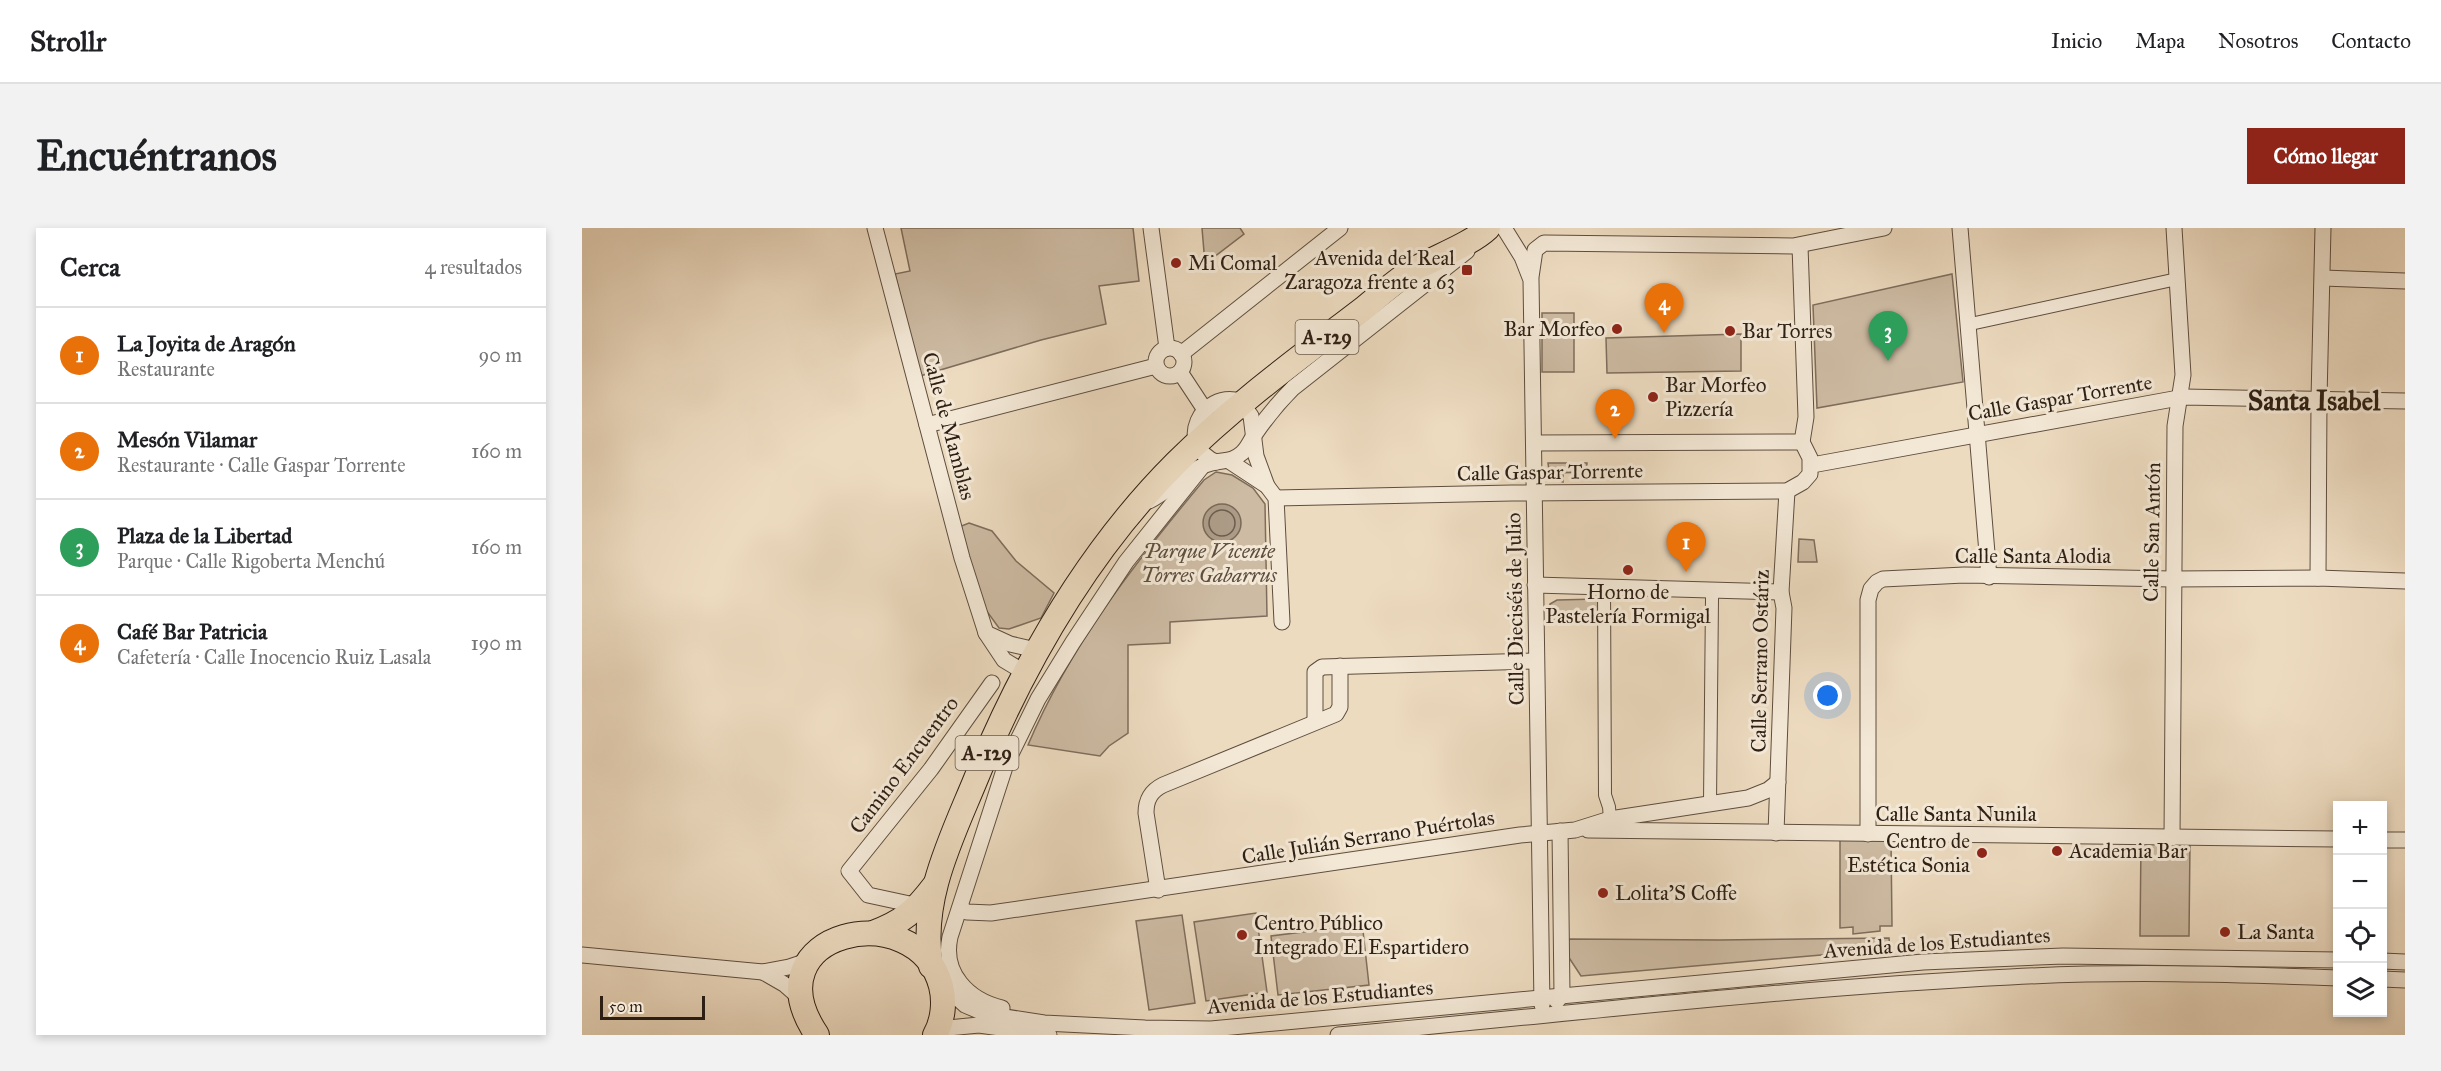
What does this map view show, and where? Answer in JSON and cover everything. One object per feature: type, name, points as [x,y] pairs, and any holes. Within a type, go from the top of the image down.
[{"type":"main road","name":"A-129","points":[[936,1032],[943,1002],[945,979],[928,928],[935,885],[999,723],[1036,650],[1082,576],[1134,510],[1175,464],[1243,402],[1411,272],[1454,228]]},
{"type":"main road","name":"A-129","points":[[1411,272],[1482,234]]},
{"type":"main road","name":"A-129","points":[[811,960],[819,951],[838,938],[849,934],[873,933],[904,920],[919,906],[935,885]]},
{"type":"main road","name":"A-129","points":[[873,933],[906,944],[945,979]]},
{"type":"main road","points":[[811,960],[801,979],[801,999],[817,1035]]},
{"type":"street","name":"Calle de Mamblas","points":[[875,228],[962,558],[986,633],[1004,660],[1024,672]]},
{"type":"street","points":[[1151,228],[1174,351],[1184,365],[1180,372],[1166,376],[1156,366],[1157,357],[1174,351],[1340,228]]},
{"type":"street","name":"Calle Dieciséis de Julio","points":[[1504,228],[1522,257],[1531,280],[1541,997]]},
{"type":"street","points":[[1531,280],[1534,252],[1536,247],[1544,243],[1800,246],[1884,228]]},
{"type":"street","points":[[1960,228],[1989,577]]},
{"type":"street","name":"Calle San Antón","points":[[2172,838],[2172,579],[2175,420],[2183,375],[2174,228]]},
{"type":"street","points":[[2318,578],[2323,228]]},
{"type":"street","points":[[1134,510],[1162,495],[1184,477],[1244,451],[1254,435],[1293,388],[1458,259],[1482,234]]},
{"type":"street","points":[[1787,491],[1808,478],[1812,465],[1802,442],[1806,417],[1800,246]]},
{"type":"street","points":[[2323,278],[2405,281]]},
{"type":"street","points":[[1976,323],[2177,279]]},
{"type":"street","points":[[927,425],[1156,366]]},
{"type":"street","points":[[1180,372],[1205,410]]},
{"type":"street","name":"Calle Gaspar Torrente","points":[[1812,465],[2179,398],[2405,401]]},
{"type":"street","points":[[1271,492],[1223,461],[1204,454],[1197,444],[1196,422],[1205,410],[1225,400],[1235,399],[1243,402],[1251,416],[1257,462],[1271,492],[1282,622]]},
{"type":"street","name":"Calle Gaspar Torrente","points":[[1534,443],[1802,442]]},
{"type":"street","points":[[945,979],[952,971],[948,954],[950,937],[1006,764],[1038,699],[1126,562],[1201,468]]},
{"type":"street","name":"Calle Gaspar Torrente","points":[[1271,492],[1787,491]]},
{"type":"street","name":"Calle Serrano Ostáriz","points":[[1776,833],[1784,608],[1781,592],[1787,491]]},
{"type":"street","name":"Calle Santa Alodia","points":[[1868,834],[1868,600],[1870,589],[1877,582],[1894,578],[1964,575],[2172,579],[2318,578],[2405,581]]},
{"type":"street","points":[[1535,585],[1781,592]]},
{"type":"street","points":[[1604,587],[1605,795],[1610,819]]},
{"type":"street","points":[[1710,803],[1712,598],[1714,590]]},
{"type":"street","points":[[986,633],[999,640],[1036,650]]},
{"type":"street","points":[[1315,721],[1315,672],[1322,667],[1536,661]]},
{"type":"street","points":[[1158,890],[1146,813],[1148,798],[1154,790],[1336,714],[1340,707],[1340,666]]},
{"type":"street","name":"Camino Encuentro","points":[[919,906],[868,895],[849,871],[931,770],[992,683]]},
{"type":"street","name":"Calle Julián Serrano Puértolas","points":[[960,908],[967,912],[985,913],[1158,890],[1539,833],[1567,831],[1610,819],[1761,794],[1778,782]]},
{"type":"street","points":[[1542,1017],[1562,995],[1567,831]]},
{"type":"street","name":"Calle Santa Nunila","points":[[1567,831],[2333,839]]},
{"type":"street","points":[[2387,840],[2405,840]]},
{"type":"street","points":[[582,955],[763,972],[811,960]]},
{"type":"street","name":"Avenida de los Estudiantes","points":[[945,979],[965,1005],[986,1014],[1044,1023],[1211,1029],[1947,961],[2086,956],[2333,960]]},
{"type":"street","points":[[2387,961],[2405,962]]},
{"type":"street","points":[[763,972],[784,984],[801,999]]},
{"type":"street","name":"Avenida de los Estudiantes","points":[[1338,1035],[1865,986],[2013,976],[2165,973],[2333,978]]},
{"type":"street","name":"Avenida de los Estudiantes","points":[[945,979],[978,999],[997,1007],[1103,1026]]},
{"type":"street","points":[[2387,979],[2405,980]]},
{"type":"street","points":[[1541,997],[1542,1017]]},
{"type":"street","points":[[936,1032],[979,1025],[1049,1035]]},
{"type":"green space","points":[[901,228],[1133,228],[1139,281],[1099,286],[1106,324],[1041,340],[920,376],[895,274],[910,271]]},
{"type":"green space","points":[[1202,228],[1240,228],[1244,234],[1205,264]]},
{"type":"green space","points":[[1952,274],[1963,382],[1817,408],[1813,305]]},
{"type":"green space","points":[[1542,313],[1574,313],[1574,372],[1542,372]]},
{"type":"green space","points":[[1741,334],[1741,371],[1607,373],[1606,338]]},
{"type":"green space","points":[[1548,463],[1587,463],[1586,472],[1556,473],[1556,475],[1563,475],[1563,482],[1550,478]]},
{"type":"green space","name":"Parque Vicente Torres Gabarrus","points":[[1216,472],[1232,475],[1253,488],[1265,504],[1267,616],[1170,622],[1170,643],[1128,645],[1128,733],[1109,746],[1100,756],[1028,745],[1064,673],[1106,606],[1178,511],[1204,480]]},
{"type":"green space","points":[[969,523],[992,531],[1016,561],[1054,593],[1041,618],[1009,629],[999,628],[983,606],[959,527]]},
{"type":"green space","points":[[1799,539],[1814,540],[1817,562],[1798,562]]},
{"type":"green space","points":[[1598,599],[1599,621],[1549,620],[1550,604],[1557,600]]},
{"type":"green space","points":[[1840,840],[1891,840],[1892,926],[1880,926],[1880,931],[1853,934],[1853,927],[1840,928]]},
{"type":"green space","points":[[2141,842],[2190,843],[2189,936],[2140,936]]},
{"type":"green space","points":[[1256,913],[1267,992],[1206,1001],[1194,922]]},
{"type":"green space","points":[[1182,915],[1195,1003],[1149,1010],[1136,921]]},
{"type":"green space","points":[[1335,928],[1336,931],[1357,929],[1358,932],[1363,931],[1369,985],[1278,995],[1271,936]]},
{"type":"green space","points":[[1889,938],[1890,949],[1581,976],[1562,947],[1570,939]]},
{"type":"water","points":[[1222,504],[1236,509],[1241,523],[1236,537],[1222,542],[1208,537],[1203,523],[1208,509]]},
{"type":"place","name":"Mi Comal","points":[[1176,263]]},
{"type":"place","name":"Avenida del Real Zaragoza frente a 63","points":[[1467,270]]},
{"type":"place","name":"Bar Morfeo","points":[[1617,329]]},
{"type":"place","name":"Bar Torres","points":[[1730,331]]},
{"type":"place","name":"Café Bar Patricia","points":[[1664,333]]},
{"type":"place","name":"Plaza de la Libertad","points":[[1888,361]]},
{"type":"place","name":"Bar Morfeo Pizzería","points":[[1653,397]]},
{"type":"place","name":"Mesón Vilamar","points":[[1615,439]]},
{"type":"place","name":"Horno de Pastelería Formigal","points":[[1628,570]]},
{"type":"place","name":"La Joyita de Aragón","points":[[1686,572]]},
{"type":"place","name":"Academia Bar","points":[[2057,851]]},
{"type":"place","name":"Centro de Estética Sonia","points":[[1982,853]]},
{"type":"place","name":"Lolita'S Coffe","points":[[1603,893]]},
{"type":"place","name":"La Santa","points":[[2225,932]]},
{"type":"place","name":"Centro Público Integrado El Espartidero","points":[[1242,935]]},
{"type":"district","name":"Santa Isabel","points":[[2314,401]]}]
